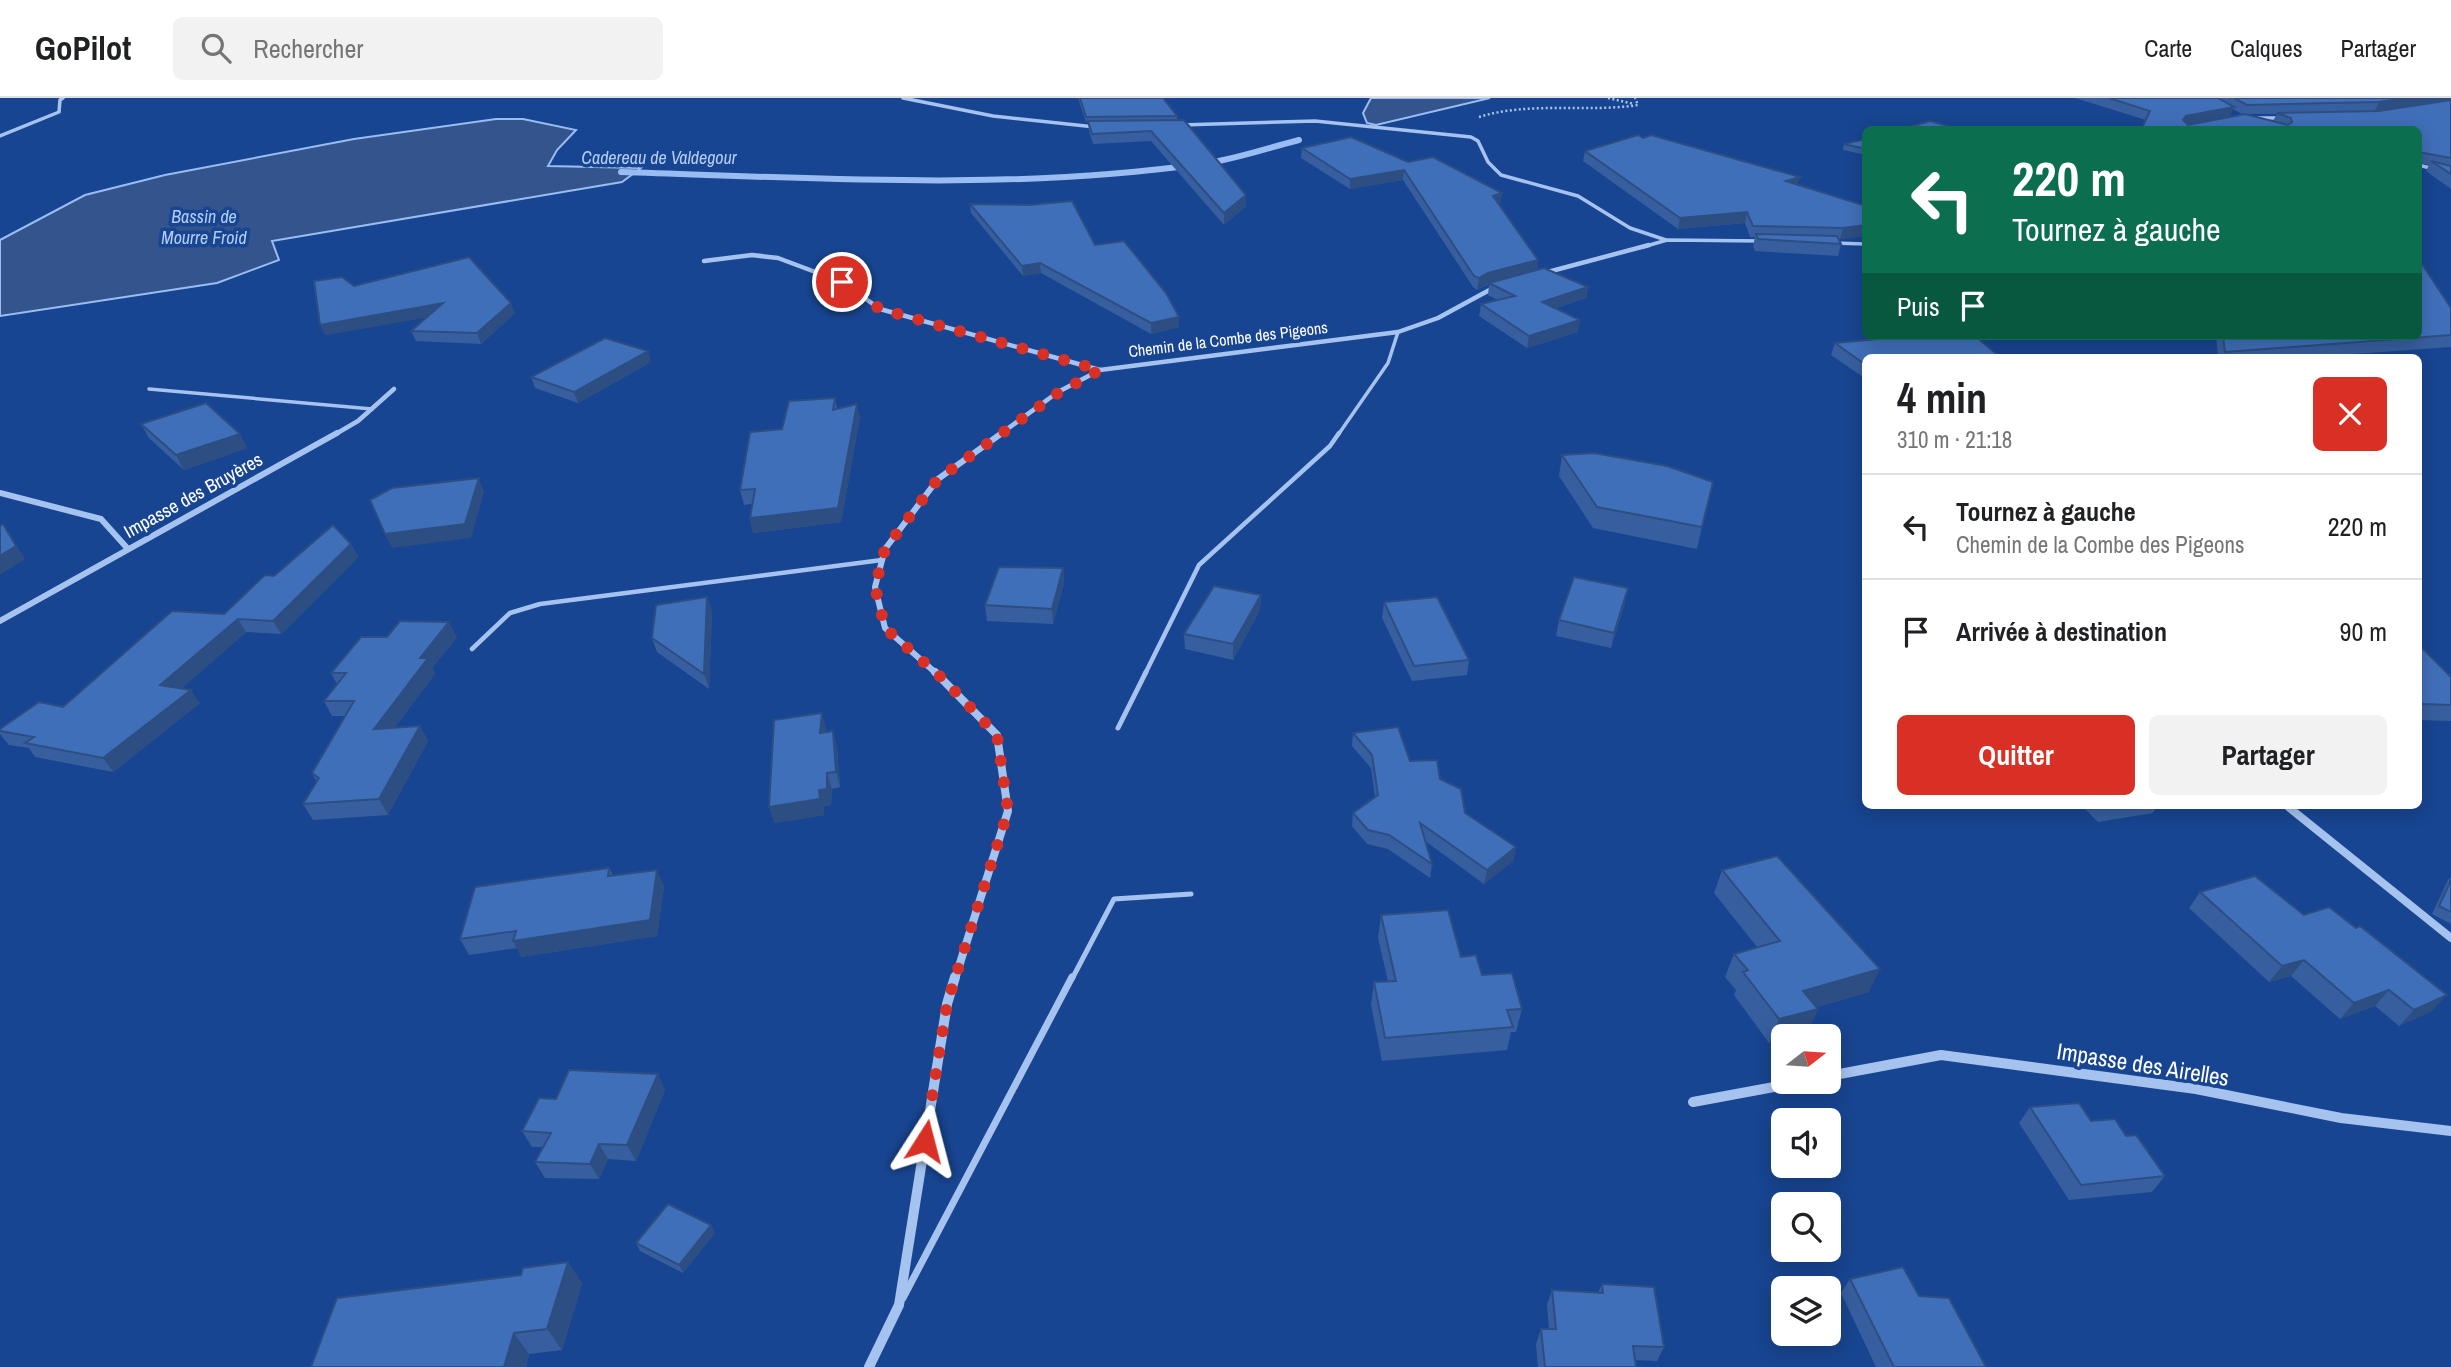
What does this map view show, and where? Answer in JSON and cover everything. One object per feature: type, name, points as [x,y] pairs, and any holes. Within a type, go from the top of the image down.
[{"type":"street","points":[[0,136],[59,112],[60,100],[63,98]]},
{"type":"street","points":[[903,98],[993,116],[1100,127]]},
{"type":"street","points":[[2262,124],[2252,120],[2287,118]]},
{"type":"street","points":[[1178,126],[1315,121],[1471,136],[1478,141],[1488,162],[1501,175],[1578,197],[1630,228],[1667,240]]},
{"type":"street","points":[[2422,166],[2451,173]]},
{"type":"street","points":[[1538,275],[1667,240],[1775,241]]},
{"type":"street","points":[[1826,243],[1862,244]]},
{"type":"street","name":"Chemin de la Combe des Pigeons","points":[[704,261],[752,255],[778,258],[842,282],[880,309],[1100,370],[1398,332],[1438,318],[1488,289],[1501,285]]},
{"type":"street","points":[[869,1367],[899,1305],[947,1004],[1008,811],[997,735],[943,679],[885,628],[875,587],[885,549],[938,479],[1058,393],[1100,370]]},
{"type":"street","name":"Impasse des Bruyères","points":[[0,621],[358,421],[394,389]]},
{"type":"street","points":[[0,493],[101,519],[128,549]]},
{"type":"street","points":[[2291,809],[2451,938]]},
{"type":"street","name":"Impasse des Airelles","points":[[1841,1074],[1941,1055],[2196,1089],[2341,1118],[2451,1131]]},
{"type":"street","points":[[1693,1102],[1771,1088]]},
{"type":"lane","points":[[1118,728],[1199,565],[1330,446],[1388,363],[1398,332]]},
{"type":"lane","points":[[149,389],[372,409]]},
{"type":"lane","points":[[472,649],[510,613],[540,604],[882,560]]},
{"type":"lane","points":[[899,1305],[1114,899],[1191,894]]},
{"type":"path","points":[[1608,98],[1638,105]]},
{"type":"path","points":[[1635,98],[1638,105]]},
{"type":"path","points":[[1571,103],[1619,108],[1638,105]]},
{"type":"path","points":[[1471,136],[1474,134],[1471,124],[1493,107]]},
{"type":"water","points":[[1371,98],[1490,98],[1376,125],[1367,123],[1363,113]]},
{"type":"water","name":"Bassin de Mourre Froid","points":[[496,119],[523,119],[576,130],[557,150],[548,166],[641,168],[622,182],[272,241],[279,260],[217,283],[0,316],[0,240],[85,195],[165,175],[354,139]]},
{"type":"building","points":[[1080,98],[1163,98],[1177,116],[1086,117]]},
{"type":"building","points":[[2109,98],[2218,98],[2234,107],[2186,116],[2183,120],[2188,125],[2245,114],[2288,125],[2292,122],[2291,118],[2277,113],[2379,111],[2451,100],[2451,158],[2422,153],[2422,126],[2143,126],[2150,111]]},
{"type":"building","points":[[2234,98],[2406,98],[2379,102],[2247,105]]},
{"type":"building","points":[[1184,120],[1246,195],[1224,213],[1151,131],[1092,134],[1088,121]]},
{"type":"building","points":[[1930,121],[1948,126],[1912,126]]},
{"type":"building","points":[[1638,135],[1643,138],[1651,135],[1800,177],[1786,181],[1862,205],[1862,226],[1843,228],[1753,226],[1747,212],[1680,218],[1585,151]]},
{"type":"building","points":[[1351,137],[1408,162],[1433,157],[1502,193],[1493,196],[1538,260],[1488,273],[1479,278],[1474,276],[1404,170],[1350,179],[1302,148]]},
{"type":"building","points":[[1862,140],[1862,148],[1844,144]]},
{"type":"building","points":[[2431,161],[2451,166],[2451,174]]},
{"type":"building","points":[[1072,201],[1095,245],[1124,241],[1166,293],[1179,317],[1151,323],[1040,263],[1022,266],[970,204],[1029,205]]},
{"type":"building","points":[[1756,234],[1837,236],[1841,244],[1758,239]]},
{"type":"building","points":[[469,257],[511,303],[477,333],[411,331],[443,303],[320,325],[314,281],[342,277],[354,286]]},
{"type":"building","points":[[2422,264],[2451,308],[2451,335],[2422,337]]},
{"type":"building","points":[[1544,268],[1588,287],[1542,302],[1580,320],[1529,336],[1481,304],[1515,296],[1489,283]]},
{"type":"building","points":[[605,338],[648,351],[574,392],[531,377]]},
{"type":"building","points":[[1868,340],[1980,340],[1996,354],[1862,354],[1862,362],[1835,343]]},
{"type":"building","points":[[2224,340],[2385,340],[2225,352]]},
{"type":"building","points":[[835,398],[833,410],[857,404],[838,508],[750,518],[755,489],[740,490],[750,432],[782,429],[789,401]]},
{"type":"building","points":[[206,403],[240,434],[176,455],[141,424]]},
{"type":"building","points":[[1594,453],[1667,466],[1713,482],[1702,527],[1597,507],[1562,455]]},
{"type":"building","points":[[479,478],[465,524],[385,534],[370,500],[392,488]]},
{"type":"building","points":[[3,524],[16,546],[0,556],[0,526]]},
{"type":"building","points":[[333,525],[351,544],[273,621],[238,619],[160,685],[191,690],[103,758],[25,743],[34,737],[0,731],[39,702],[63,707],[172,611],[224,614],[265,575],[274,576]]},
{"type":"building","points":[[999,567],[1063,568],[1052,609],[985,605]]},
{"type":"building","points":[[1574,577],[1628,588],[1614,633],[1559,620]]},
{"type":"building","points":[[1214,586],[1261,595],[1233,644],[1184,634]]},
{"type":"building","points":[[707,597],[704,674],[652,638],[656,605]]},
{"type":"building","points":[[1437,597],[1469,660],[1414,666],[1384,602]]},
{"type":"building","points":[[400,621],[449,622],[420,658],[428,658],[374,729],[420,726],[379,799],[303,804],[319,778],[312,773],[354,701],[324,701],[346,673],[331,673],[361,637],[387,637]]},
{"type":"building","points":[[2422,648],[2451,677],[2451,705],[2423,704]]},
{"type":"building","points":[[822,713],[820,733],[833,731],[836,772],[827,773],[827,789],[819,790],[820,799],[769,807],[774,720]]},
{"type":"building","points":[[1398,727],[1410,761],[1437,760],[1440,779],[1461,789],[1465,813],[1516,847],[1487,870],[1420,823],[1432,864],[1389,835],[1368,830],[1353,813],[1378,795],[1372,755],[1353,733]]},
{"type":"building","points":[[1777,856],[1880,969],[1803,991],[1818,1009],[1779,1019],[1743,972],[1748,970],[1734,954],[1780,941],[1722,870]]},
{"type":"building","points":[[609,868],[608,876],[657,870],[650,920],[513,941],[516,931],[460,939],[475,887]]},
{"type":"building","points":[[2255,876],[2304,915],[2329,907],[2356,928],[2360,926],[2447,995],[2414,1010],[2389,990],[2354,1003],[2304,960],[2282,966],[2200,892]]},
{"type":"building","points":[[2451,880],[2451,912],[2439,906]]},
{"type":"building","points":[[1448,910],[1461,957],[1476,955],[1482,975],[1512,973],[1522,1009],[1507,1010],[1513,1027],[1385,1038],[1374,982],[1396,981],[1381,915]]},
{"type":"building","points":[[569,1070],[658,1074],[627,1145],[599,1144],[590,1164],[535,1162],[551,1133],[522,1131],[539,1098],[556,1099]]},
{"type":"building","points":[[2079,1103],[2091,1121],[2115,1119],[2126,1136],[2136,1135],[2165,1176],[2081,1185],[2030,1107]]},
{"type":"building","points":[[668,1204],[711,1225],[679,1265],[636,1243]]},
{"type":"building","points":[[568,1262],[547,1329],[514,1333],[504,1367],[311,1367],[337,1298],[521,1275],[523,1268]]},
{"type":"building","points":[[1903,1267],[1919,1296],[1949,1298],[1986,1367],[1894,1367],[1850,1279]]},
{"type":"building","points":[[1602,1284],[1654,1287],[1664,1347],[1633,1346],[1636,1367],[1545,1367],[1541,1329],[1556,1329],[1552,1290],[1603,1293]]},
{"type":"waterway","name":"Cadereau de Valdegour","points":[[621,172],[911,180],[1057,177],[1213,162],[1299,140]]},
{"type":"route","points":[[842,282],[880,309],[1100,370],[1058,393],[938,479],[885,549],[875,587],[885,628],[943,679],[997,735],[1008,811],[947,1004],[925,1141]]}]
